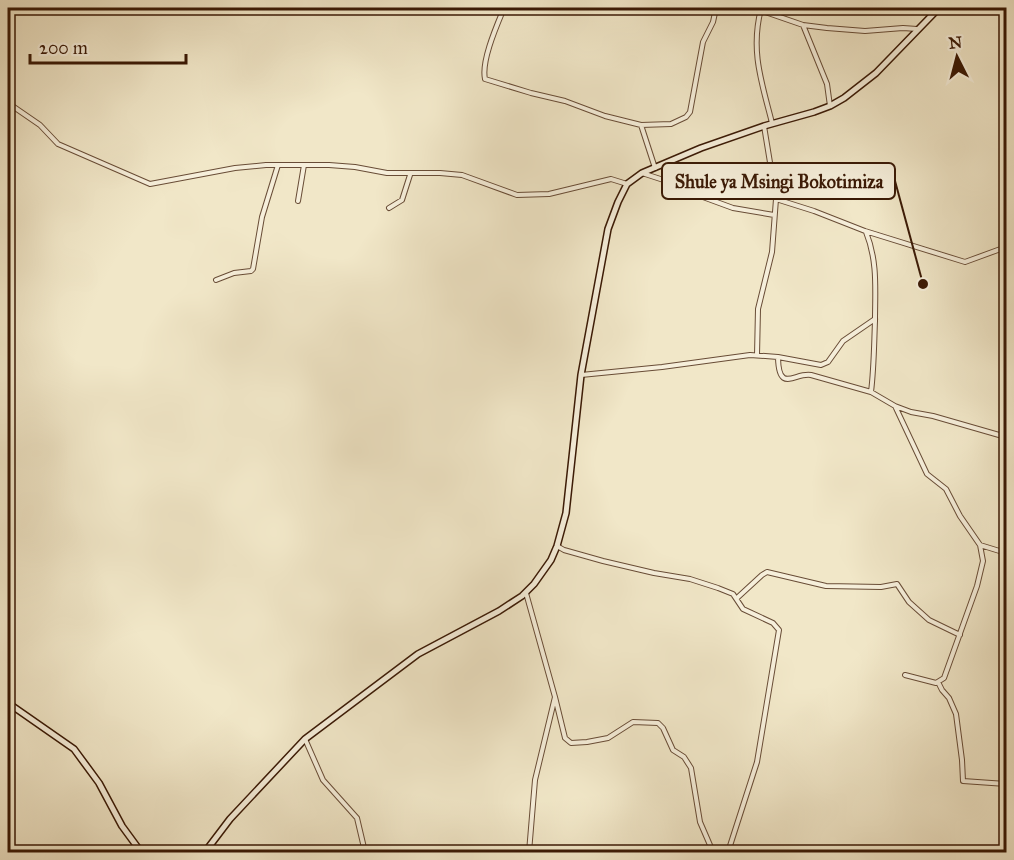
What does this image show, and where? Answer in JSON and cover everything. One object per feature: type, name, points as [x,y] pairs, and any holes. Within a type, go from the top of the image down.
[{"type":"street","points":[[504,8],[484,72],[485,79],[641,125],[671,124],[686,117],[690,111],[703,42],[713,22],[716,8]]},
{"type":"street","points":[[754,8],[803,25],[848,31],[917,29]]},
{"type":"street","points":[[205,852],[230,819],[305,739],[418,654],[499,611],[526,593],[551,560],[566,513],[581,375],[608,229],[627,184],[642,173],[701,148],[830,106],[876,73],[939,8]]},
{"type":"street","points":[[761,9],[755,42],[756,60],[772,123]]},
{"type":"street","points":[[803,25],[827,84],[830,106]]},
{"type":"street","points":[[8,103],[40,125],[58,144],[153,184],[212,171],[278,165],[344,166],[379,172],[462,175],[517,195],[532,196],[611,179],[627,184]]},
{"type":"street","points":[[641,125],[654,168]]},
{"type":"street","points":[[757,355],[757,315],[772,252],[776,199],[764,126]]},
{"type":"street","points":[[216,280],[234,273],[251,272],[254,269],[262,217],[278,165]]},
{"type":"street","points":[[298,201],[304,165]]},
{"type":"street","points":[[642,173],[682,186],[733,208],[774,215]]},
{"type":"street","points":[[389,208],[402,200],[410,174]]},
{"type":"street","points":[[776,199],[865,231],[965,261],[1006,247]]},
{"type":"street","points":[[865,231],[876,271],[875,359],[871,392]]},
{"type":"street","points":[[581,375],[757,355],[818,365],[825,364],[843,341],[875,319]]},
{"type":"street","points":[[778,357],[783,377],[789,380],[806,374],[871,392],[911,412],[933,416],[1006,438]]},
{"type":"street","points":[[895,406],[927,474],[946,489],[960,516],[980,545],[983,561],[949,669],[944,678],[938,682],[930,682],[905,675]]},
{"type":"street","points":[[980,545],[1006,553]]},
{"type":"street","points":[[557,546],[568,551],[654,573],[690,579],[718,588],[737,598],[743,609],[777,627],[780,635],[757,762],[728,852]]},
{"type":"street","points":[[737,598],[767,572],[825,586],[881,588],[897,584],[909,602],[929,620],[960,635]]},
{"type":"street","points":[[526,593],[566,738],[571,743],[587,742],[608,738],[633,722],[658,723],[663,728],[673,750],[684,757],[691,768],[700,822],[713,852]]},
{"type":"street","points":[[938,682],[956,714],[963,760],[963,781],[1006,783]]},
{"type":"street","points":[[529,852],[535,780],[555,697]]},
{"type":"street","points":[[8,703],[74,749],[99,783],[122,826],[141,852]]},
{"type":"street","points":[[305,739],[323,780],[357,818],[365,852]]},
{"type":"place","name":"Shule ya Msingi Bokotimiza","points":[[923,284]]}]
